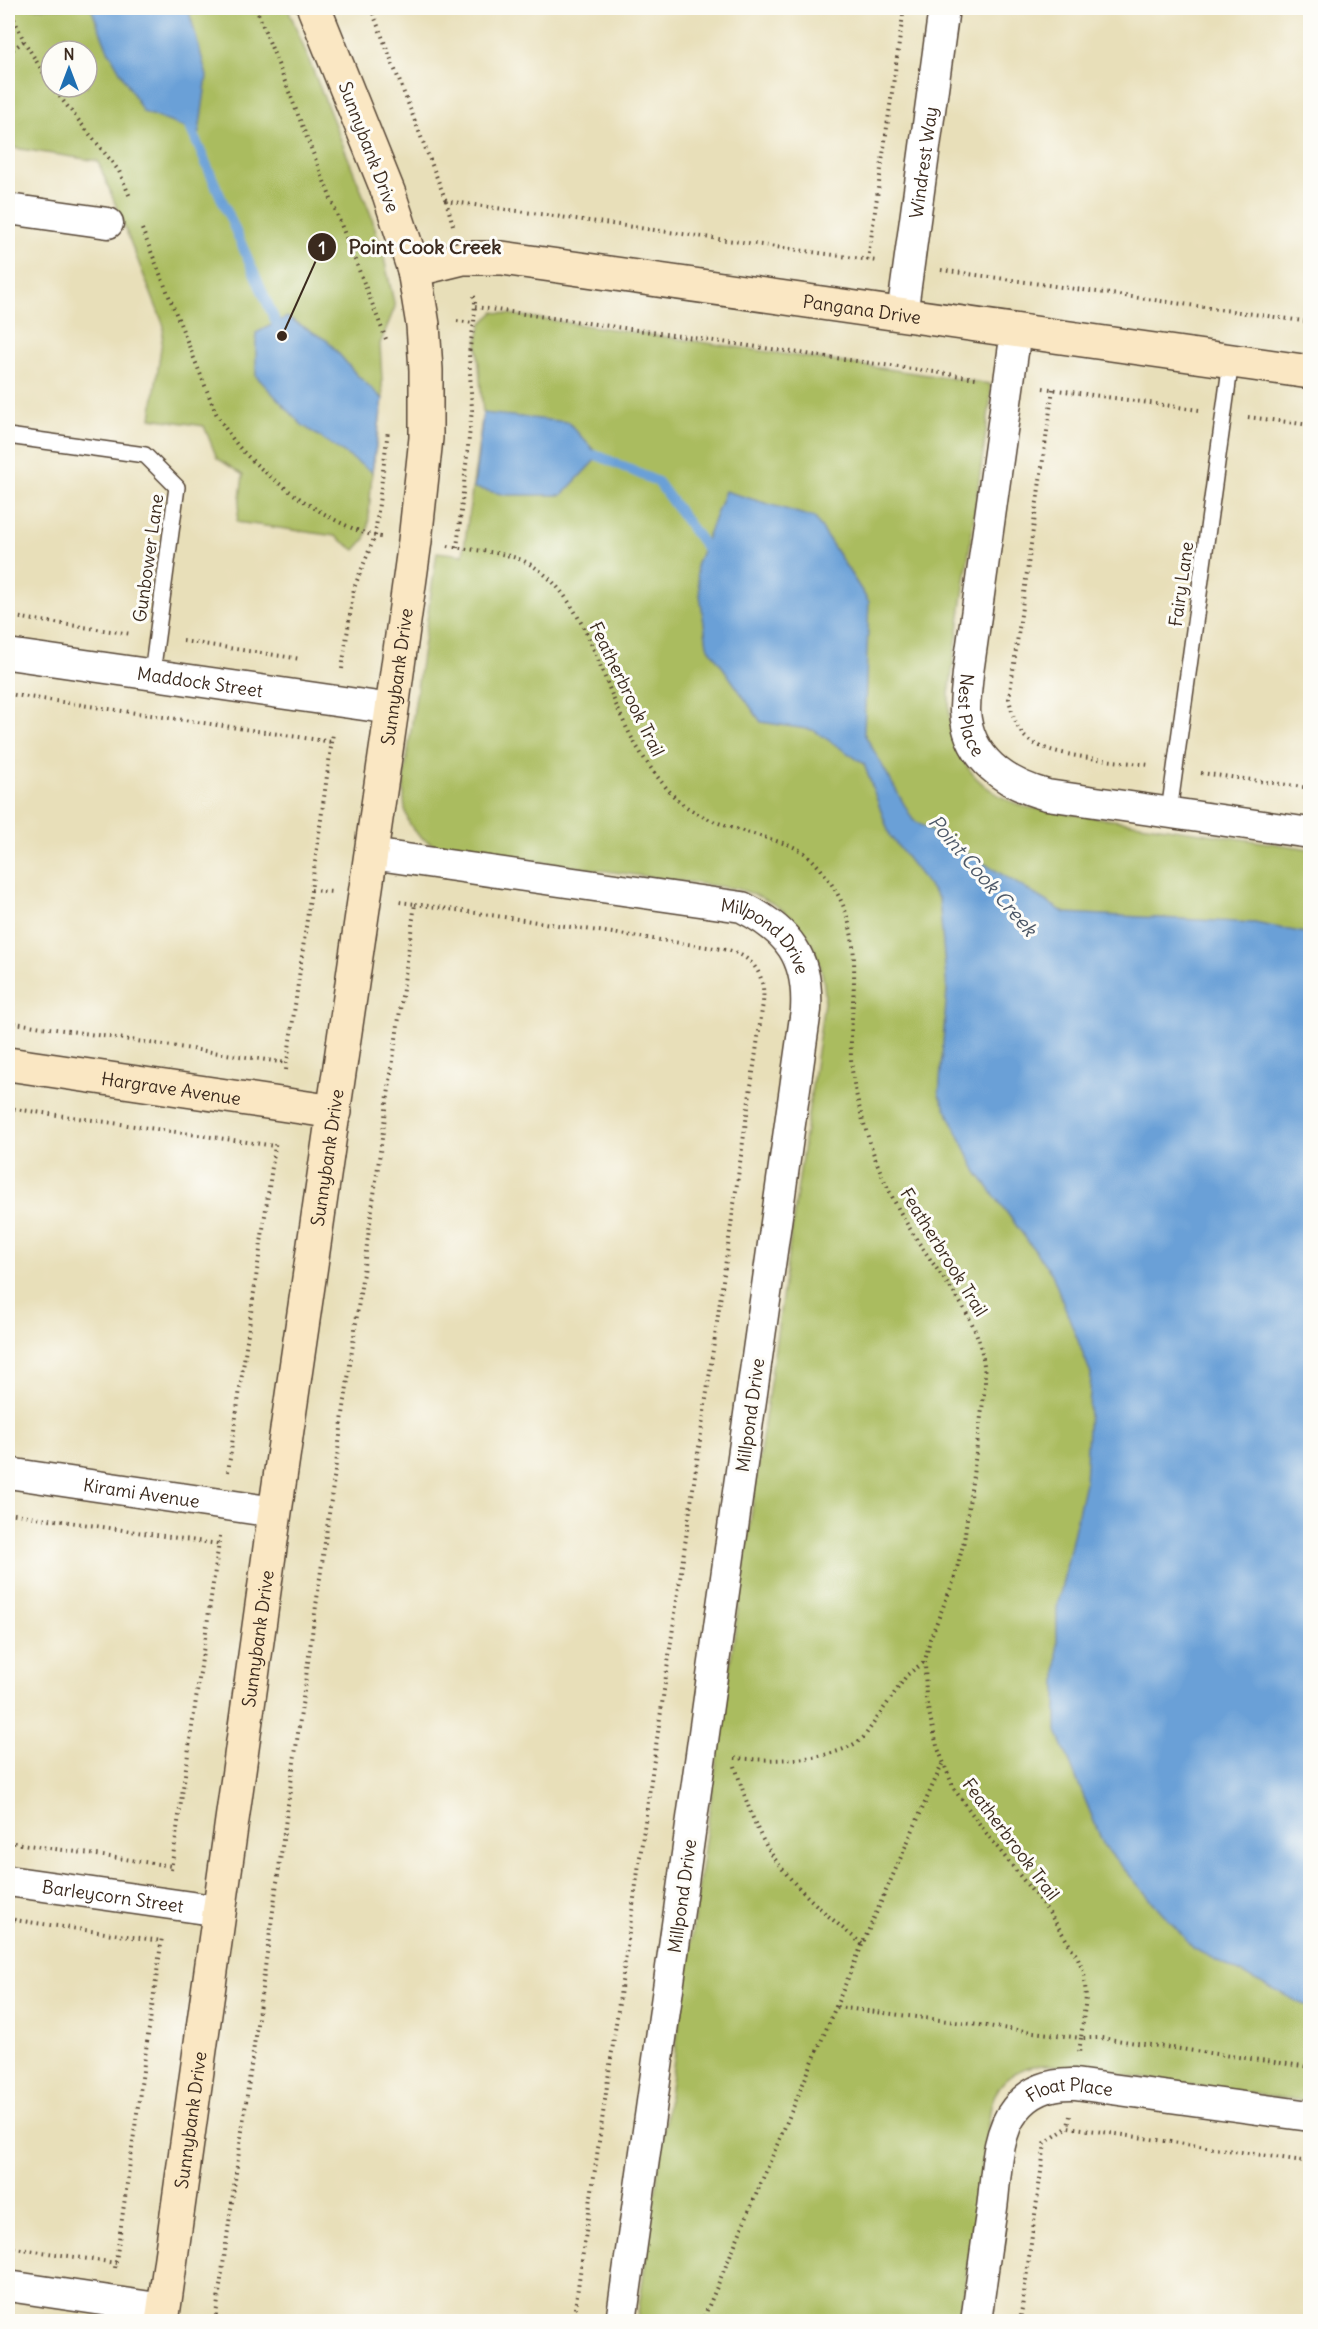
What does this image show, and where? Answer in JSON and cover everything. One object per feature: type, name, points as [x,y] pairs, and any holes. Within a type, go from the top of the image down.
[{"type":"street","name":"Sunnybank Drive","points":[[163,2315],[275,1512],[392,709],[426,438],[426,370],[423,325],[414,270],[389,194],[314,8]]},
{"type":"street","name":"Windrest Way","points":[[902,315],[944,8]]},
{"type":"street","points":[[8,209],[108,223]]},
{"type":"street","name":"Pangana Drive","points":[[414,270],[463,258],[502,258],[1311,372]]},
{"type":"street","name":"Nest Place","points":[[1016,332],[968,673],[965,712],[968,729],[986,762],[1002,776],[1024,789],[1047,795],[1311,832]]},
{"type":"street","name":"Maddock Street","points":[[8,654],[392,709]]},
{"type":"street","name":"Millpond Drive","points":[[371,854],[742,907],[758,915],[782,934],[800,959],[805,976],[806,1010],[621,2322]]},
{"type":"street","name":"Hargrave Avenue","points":[[8,1064],[335,1112]]},
{"type":"street","name":"Kirami Avenue","points":[[8,1473],[275,1512]]},
{"type":"street","name":"Barleycorn Street","points":[[8,1881],[220,1911]]},
{"type":"street","name":"Float Place","points":[[976,2322],[1001,2140],[1013,2111],[1039,2089],[1052,2085],[1075,2084],[1311,2116]]},
{"type":"street","points":[[8,2286],[110,2301],[163,2315]]},
{"type":"lane","name":"Fairy Lane","points":[[1169,812],[1232,361]]},
{"type":"lane","name":"Gunbower Lane","points":[[8,436],[145,455],[177,487],[152,674]]},
{"type":"path","points":[[9,8],[24,41],[39,65]]},
{"type":"path","points":[[256,8],[384,332],[387,350]]},
{"type":"path","points":[[371,8],[446,201],[476,301],[475,307],[1311,425]]},
{"type":"path","points":[[868,260],[904,8]]},
{"type":"path","points":[[8,53],[24,41]]},
{"type":"path","points":[[62,99],[118,171],[132,202]]},
{"type":"path","points":[[446,201],[1311,322]]},
{"type":"path","points":[[140,224],[216,413],[228,433],[241,449],[301,498],[345,525],[375,536]]},
{"type":"path","name":"Featherbrook Trail","points":[[475,307],[469,353],[472,410],[457,548],[509,556],[529,564],[545,576],[562,593],[587,634],[619,712],[639,752],[674,797],[695,813],[723,825],[804,852],[820,869],[837,893],[848,916],[854,938],[852,1064],[863,1119],[891,1195],[907,1225],[968,1315],[978,1334],[984,1360],[985,1387],[964,1541],[954,1580],[930,1639],[926,1661],[925,1688],[929,1717],[954,1789],[1048,1911],[1078,1958],[1086,1991],[1081,2038]]},
{"type":"path","points":[[1053,389],[1009,699],[1014,720],[1023,736],[1035,746],[1051,751],[1311,788]]},
{"type":"path","points":[[110,2301],[354,588],[375,536],[388,429]]},
{"type":"path","points":[[8,694],[332,742]]},
{"type":"path","points":[[311,890],[728,950],[740,953],[752,963],[763,981],[764,996],[753,1074],[573,2322]]},
{"type":"path","points":[[215,2322],[415,904]]},
{"type":"path","points":[[8,1022],[287,1062]]},
{"type":"path","points":[[8,1108],[275,1146]]},
{"type":"path","points":[[8,1513],[218,1544]]},
{"type":"path","points":[[862,1944],[814,1905],[775,1857],[759,1834],[731,1757],[757,1760],[816,1756],[857,1742],[864,1737],[907,1675],[926,1661]]},
{"type":"path","points":[[702,2322],[862,1944],[943,1761]]},
{"type":"path","points":[[8,1842],[172,1866]]},
{"type":"path","points":[[8,1919],[161,1941]]},
{"type":"path","points":[[837,2007],[1081,2038],[1101,2038],[1311,2067]]},
{"type":"path","points":[[1020,2322],[1045,2143],[1068,2127]]},
{"type":"path","points":[[8,2247],[116,2263]]},
{"type":"green space","points":[[8,8],[288,8],[371,215],[395,307],[380,344],[383,399],[372,472],[368,528],[365,539],[355,550],[335,536],[237,522],[243,475],[217,458],[204,426],[151,418],[164,326],[98,161],[8,147]]},
{"type":"green space","points":[[494,312],[990,384],[991,396],[949,694],[953,733],[966,765],[990,789],[1025,807],[1310,849],[1310,2102],[1049,2065],[1029,2067],[1013,2074],[999,2087],[991,2105],[960,2321],[637,2321],[825,995],[817,957],[810,941],[788,915],[774,904],[757,896],[738,889],[445,849],[422,838],[409,823],[404,803],[404,778],[437,552],[463,555],[483,413],[477,342],[482,323]]},
{"type":"water","points":[[91,8],[188,8],[207,76],[199,133],[143,112],[107,48]]},
{"type":"water","points":[[287,317],[328,341],[356,374],[383,399],[372,472],[302,425],[256,376],[256,333]]},
{"type":"water","points":[[483,413],[568,422],[599,456],[562,495],[506,495],[474,488]]},
{"type":"water","points":[[725,491],[815,518],[869,602],[864,733],[913,820],[1065,913],[1255,923],[1310,934],[1310,2008],[1194,1949],[1104,1846],[1057,1731],[1057,1608],[1085,1482],[1091,1374],[1052,1274],[977,1172],[939,1095],[947,990],[939,899],[890,836],[864,764],[813,730],[761,722],[707,645],[696,566]]},
{"type":"waterway","name":"Point Cook Creek","points":[[186,118],[281,334]]},
{"type":"waterway","name":"Point Cook Creek","points":[[585,454],[599,456],[658,482],[712,556]]},
{"type":"place","name":"Point Cook Creek","points":[[282,336]]}]
